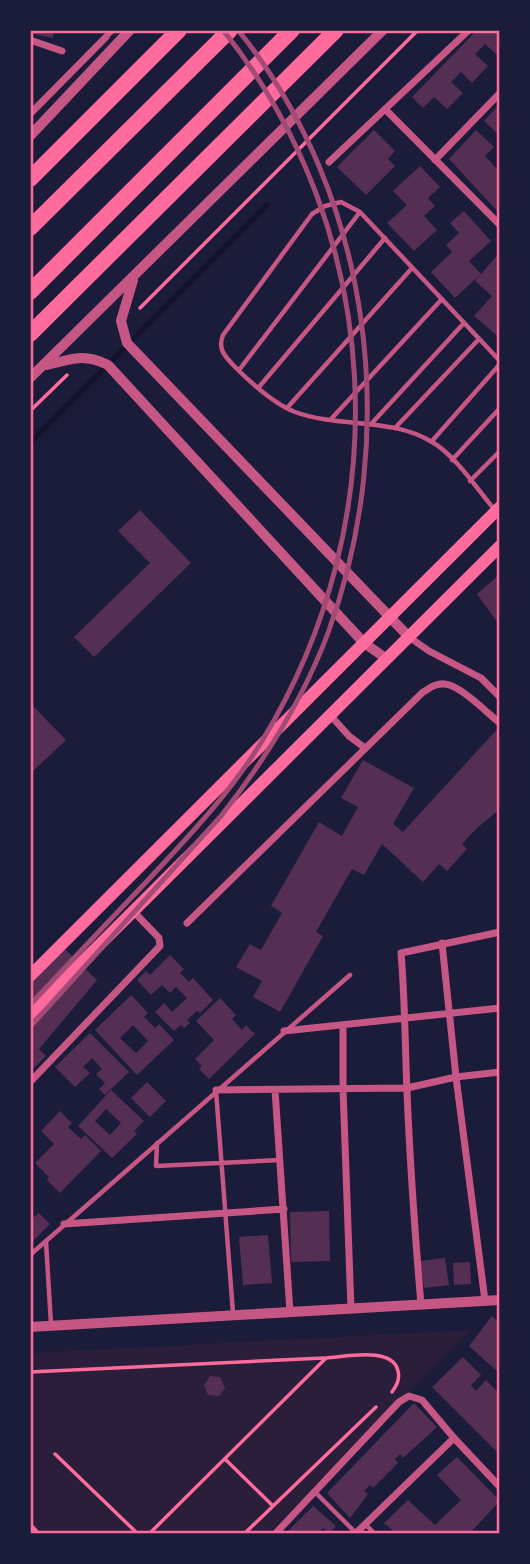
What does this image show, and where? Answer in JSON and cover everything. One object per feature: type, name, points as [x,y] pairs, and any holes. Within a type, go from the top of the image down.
[{"type":"highway","points":[[33,169],[178,30]]},
{"type":"highway","points":[[30,228],[230,30]]},
{"type":"highway","points":[[30,292],[292,30]]},
{"type":"highway","points":[[31,333],[336,30]]},
{"type":"main road","points":[[30,976],[498,509]]},
{"type":"main road","points":[[30,1014],[500,546]]},
{"type":"street","points":[[30,136],[130,30]]},
{"type":"street","points":[[30,378],[383,30]]},
{"type":"street","points":[[329,162],[469,30]]},
{"type":"street","points":[[30,114],[106,37]]},
{"type":"street","points":[[30,40],[62,51]]},
{"type":"street","points":[[435,160],[500,93]]},
{"type":"street","points":[[385,109],[500,225]]},
{"type":"street","points":[[135,274],[121,321],[127,343],[409,637],[429,651],[481,678],[500,697]]},
{"type":"street","points":[[44,365],[91,357],[108,365],[364,643],[387,659]]},
{"type":"street","points":[[187,923],[415,698],[433,686],[444,684],[455,687],[500,723]]},
{"type":"street","points":[[330,715],[349,736],[365,748]]},
{"type":"street","points":[[30,1082],[160,946],[159,937],[133,911]]},
{"type":"street","points":[[421,1305],[407,1088],[407,1019],[401,953],[500,932]]},
{"type":"street","points":[[442,943],[485,1301]]},
{"type":"street","points":[[285,1031],[344,1027],[500,1008]]},
{"type":"street","points":[[344,1027],[343,1089],[351,1310]]},
{"type":"street","points":[[216,1090],[407,1088],[456,1077],[500,1072]]},
{"type":"street","points":[[275,1090],[290,1312]]},
{"type":"street","points":[[64,1224],[284,1209]]},
{"type":"street","points":[[30,1327],[500,1300]]},
{"type":"street","points":[[275,1534],[400,1402],[409,1396],[422,1400],[500,1487]]},
{"type":"street","points":[[356,1534],[454,1438]]},
{"type":"lane","points":[[106,37],[114,30]]},
{"type":"lane","points":[[432,441],[500,363],[359,212],[341,201],[325,206],[312,214],[223,335],[220,346],[223,354],[287,408],[305,415],[395,429],[432,441],[498,509]]},
{"type":"lane","points":[[239,370],[359,212]]},
{"type":"lane","points":[[259,387],[385,238]]},
{"type":"lane","points":[[287,408],[412,268]]},
{"type":"lane","points":[[332,419],[442,299]]},
{"type":"lane","points":[[372,424],[464,323]]},
{"type":"lane","points":[[395,429],[479,339]]},
{"type":"lane","points":[[452,460],[500,408]]},
{"type":"lane","points":[[470,481],[500,451]]},
{"type":"lane","points":[[30,1255],[350,975]]},
{"type":"lane","points":[[216,1090],[233,1316]]},
{"type":"lane","points":[[157,1142],[156,1166],[280,1160]]},
{"type":"lane","points":[[46,1241],[51,1326]]},
{"type":"lane","points":[[315,1492],[356,1534]]},
{"type":"lane","points":[[366,1525],[375,1534]]},
{"type":"path","points":[[138,310],[418,30]]},
{"type":"path","points":[[30,411],[68,374]]},
{"type":"path","points":[[30,1372],[382,1355],[395,1362],[399,1373],[392,1392]]},
{"type":"path","points":[[149,1534],[326,1358]]},
{"type":"path","points":[[244,1534],[382,1401]]},
{"type":"path","points":[[55,1454],[138,1534]]},
{"type":"path","points":[[225,1459],[272,1505]]},
{"type":"path","points":[[30,1524],[39,1534]]},
{"type":"shaded area","points":[[471,1330],[268,1534],[30,1532],[30,1353]]},
{"type":"building","points":[[35,30],[54,30],[53,38],[34,34]]},
{"type":"building","points":[[477,30],[500,30],[500,54],[498,56],[485,44],[475,54],[488,66],[472,83],[461,72],[451,82],[463,93],[447,109],[434,97],[423,108],[412,97]]},
{"type":"building","points":[[500,103],[500,136],[484,121]]},
{"type":"building","points":[[374,130],[395,151],[388,159],[395,166],[366,195],[337,167]]},
{"type":"building","points":[[476,130],[494,147],[485,156],[497,169],[500,166],[500,214],[449,159]]},
{"type":"building","points":[[420,166],[440,187],[428,198],[435,206],[424,216],[437,230],[414,251],[387,223],[407,205],[393,191]]},
{"type":"building","points":[[464,211],[491,241],[469,261],[481,274],[455,298],[431,272],[452,252],[446,245],[459,233],[450,223]]},
{"type":"building","points":[[500,252],[500,338],[474,316],[492,296],[475,281]]},
{"type":"building","points":[[140,510],[191,563],[94,657],[74,637],[150,563],[118,531]]},
{"type":"building","points":[[500,574],[500,626],[477,594]]},
{"type":"building","points":[[30,703],[66,740],[30,774]]},
{"type":"building","points":[[500,726],[500,809],[462,844],[467,849],[447,871],[439,864],[423,882],[382,844],[364,875],[352,869],[316,932],[323,936],[280,1012],[253,997],[262,981],[236,967],[250,944],[261,950],[282,913],[271,906],[319,822],[342,836],[358,807],[341,798],[363,760],[414,788],[393,824],[403,832]]},
{"type":"building","points":[[64,948],[97,980],[39,1049],[46,1056],[30,1072],[30,977]]},
{"type":"building","points":[[170,955],[184,969],[180,973],[189,982],[193,978],[213,1000],[200,1013],[197,1011],[187,1020],[190,1023],[184,1028],[181,1025],[174,1031],[155,1012],[164,1003],[172,1012],[187,998],[176,987],[170,993],[162,985],[151,995],[137,980],[146,971],[150,975]]},
{"type":"building","points":[[131,995],[148,1013],[144,1017],[155,1028],[159,1024],[174,1040],[137,1075],[95,1030]],"holes":[[[133,1025],[148,1041],[136,1053],[120,1038]]]},
{"type":"building","points":[[220,998],[236,1015],[232,1019],[242,1030],[246,1025],[255,1034],[209,1079],[199,1069],[202,1066],[195,1059],[214,1040],[196,1021]]},
{"type":"building","points":[[90,1033],[129,1072],[105,1095],[99,1089],[105,1083],[96,1074],[102,1069],[92,1058],[83,1067],[90,1073],[75,1087],[55,1067]]},
{"type":"building","points":[[147,1082],[166,1101],[150,1117],[131,1098]]},
{"type":"building","points":[[111,1090],[144,1121],[134,1131],[137,1134],[112,1158],[78,1126]],"holes":[[[106,1109],[121,1123],[110,1135],[95,1121]]]},
{"type":"building","points":[[60,1111],[72,1123],[68,1127],[81,1139],[85,1135],[101,1151],[60,1193],[35,1163],[54,1144],[41,1131]]},
{"type":"building","points":[[329,1211],[330,1261],[291,1262],[290,1212]]},
{"type":"building","points":[[30,1213],[34,1217],[39,1213],[50,1224],[32,1242],[30,1240]]},
{"type":"building","points":[[268,1235],[272,1283],[243,1285],[239,1237]]},
{"type":"building","points":[[445,1258],[449,1285],[424,1288],[420,1261]]},
{"type":"building","points":[[470,1262],[471,1284],[454,1285],[453,1263]]},
{"type":"building","points":[[492,1316],[500,1323],[500,1374],[469,1346]]},
{"type":"building","points":[[463,1357],[481,1375],[471,1385],[476,1391],[486,1380],[500,1394],[500,1455],[432,1387]]},
{"type":"building","points":[[210,1376],[220,1377],[225,1388],[219,1396],[208,1395],[204,1385]]},
{"type":"building","points":[[414,1403],[437,1427],[403,1458],[400,1454],[395,1459],[398,1463],[373,1488],[370,1485],[364,1491],[368,1494],[350,1518],[327,1493]]},
{"type":"building","points":[[457,1457],[500,1501],[469,1534],[397,1534],[384,1523],[408,1500],[435,1525],[461,1500],[437,1475]]},
{"type":"building","points":[[313,1506],[336,1526],[329,1534],[323,1528],[319,1532],[321,1534],[285,1534]]},
{"type":"waterway","points":[[30,443],[267,205]]},
{"type":"railway","points":[[30,1005],[195,829],[250,760],[306,655],[336,565],[352,472],[355,379],[343,286],[317,196],[277,110],[223,30]]},
{"type":"railway","points":[[30,1027],[221,816],[253,773],[282,729],[318,658],[351,557],[364,478],[367,399],[361,320],[345,242],[319,167],[284,96],[238,30]]}]
